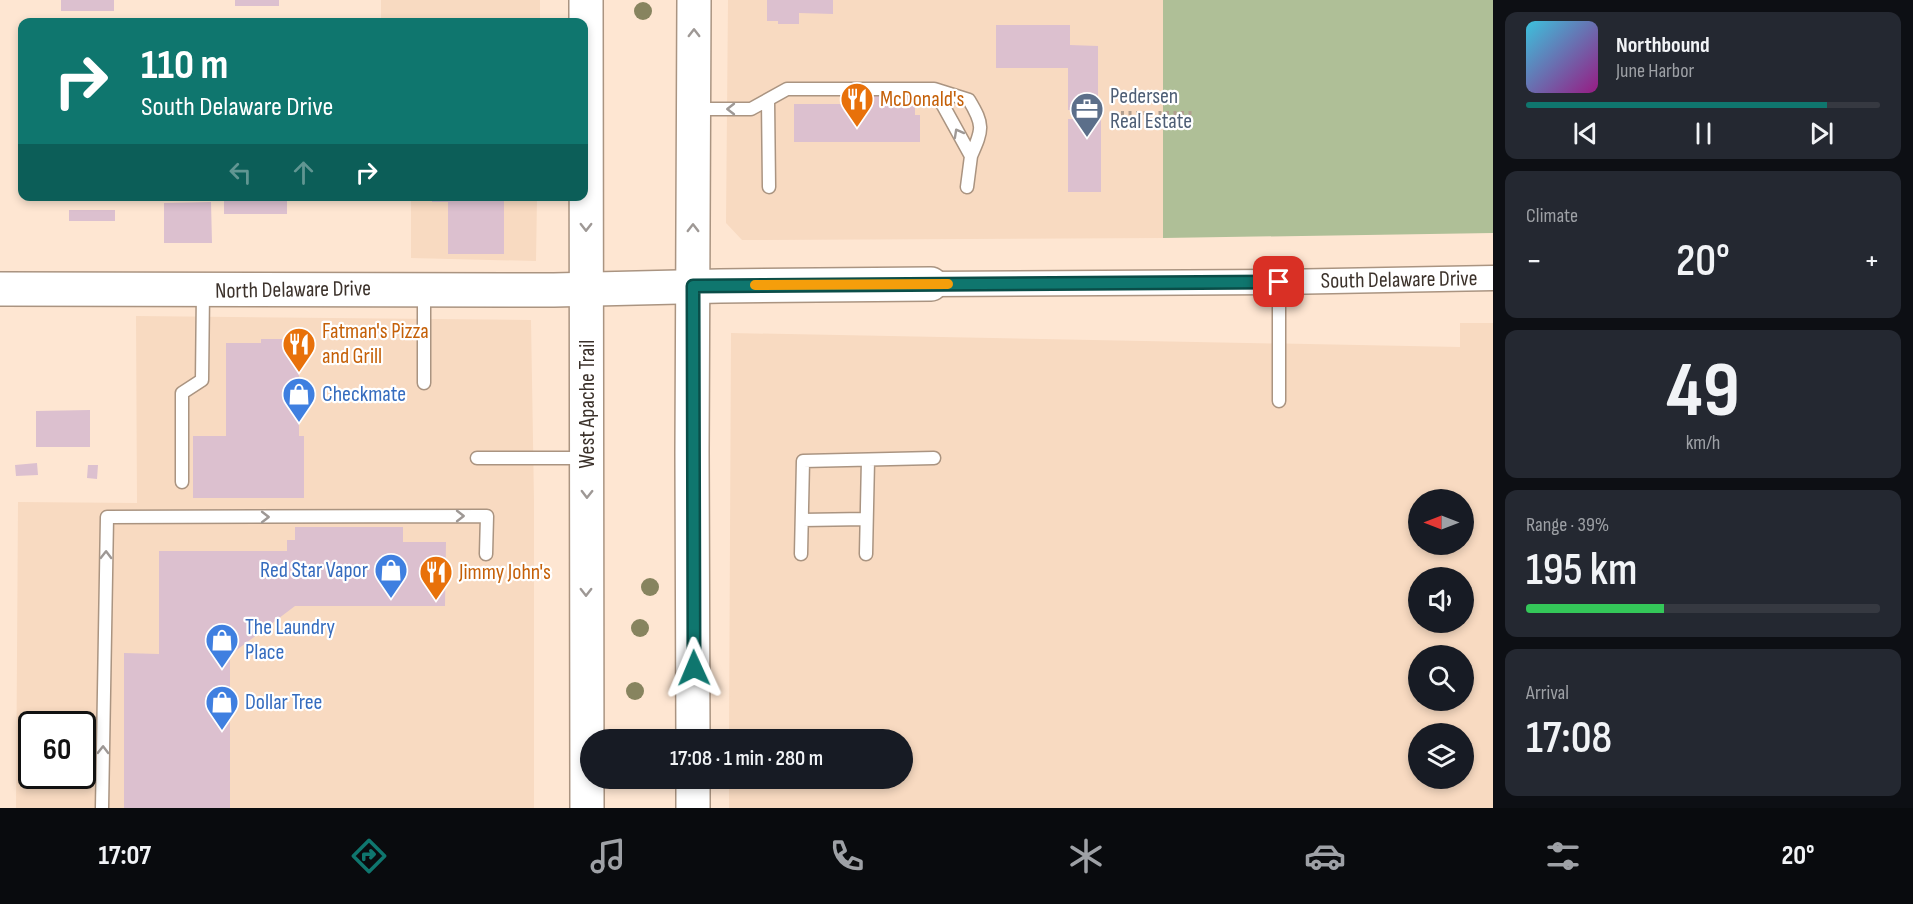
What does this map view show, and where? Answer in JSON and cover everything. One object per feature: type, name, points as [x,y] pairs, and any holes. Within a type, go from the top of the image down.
[{"type":"main road","name":"West Apache Trail","points":[[586,0],[586,18]]},
{"type":"main road","points":[[693,729],[694,0]]},
{"type":"main road","name":"West Apache Trail","points":[[586,201],[587,808]]},
{"type":"main road","name":"South Delaware Drive","points":[[586,289],[931,284]]},
{"type":"main road","name":"North Delaware Drive","points":[[0,289],[203,291],[586,289]]},
{"type":"main road","points":[[693,789],[693,808]]},
{"type":"street","name":"South Delaware Drive","points":[[931,284],[1493,278]]},
{"type":"lane","points":[[693,109],[751,109],[787,88],[934,89],[969,99],[981,118],[979,138],[971,156],[967,188]]},
{"type":"lane","points":[[934,89],[971,156]]},
{"type":"lane","points":[[768,100],[769,187]]},
{"type":"lane","points":[[1279,282],[1280,401]]},
{"type":"lane","points":[[424,289],[424,383]]},
{"type":"lane","points":[[182,482],[182,393],[202,380],[203,291]]},
{"type":"lane","points":[[477,458],[588,458]]},
{"type":"lane","points":[[801,554],[803,461],[934,459]]},
{"type":"lane","points":[[866,554],[867,460]]},
{"type":"lane","points":[[102,808],[107,518],[487,516],[486,554]]},
{"type":"lane","points":[[802,520],[866,519]]},
{"type":"path","points":[[1121,113],[1194,113]]},
{"type":"shaded area","points":[[381,0],[540,0],[540,18],[381,18]]},
{"type":"shaded area","points":[[728,0],[1163,0],[1163,238],[742,240],[726,223]]},
{"type":"shaded area","points":[[411,201],[537,201],[536,261],[411,258]]},
{"type":"shaded area","points":[[136,316],[531,320],[534,501],[534,808],[16,808],[18,502],[137,503]]},
{"type":"shaded area","points":[[1460,323],[1493,323],[1493,808],[729,808],[729,789],[913,789],[913,729],[729,729],[731,333],[1460,347]]},
{"type":"green space","points":[[1163,0],[1493,0],[1493,233],[1163,238]]},
{"type":"building","points":[[61,0],[114,0],[114,11],[61,11]]},
{"type":"building","points":[[235,0],[279,0],[279,6],[235,6]]},
{"type":"building","points":[[767,0],[833,0],[833,14],[799,13],[799,24],[778,24],[778,21],[767,21]]},
{"type":"building","points":[[996,25],[1070,25],[1070,45],[1098,46],[1098,111],[1090,111],[1090,119],[1101,119],[1101,192],[1068,192],[1068,119],[1078,119],[1078,111],[1068,110],[1068,68],[996,68]]},
{"type":"building","name":"McDonald's","points":[[852,94],[915,94],[915,115],[920,115],[920,142],[794,142],[794,104],[851,104]]},
{"type":"building","points":[[224,201],[287,201],[287,214],[224,214]]},
{"type":"building","points":[[504,201],[504,254],[448,254],[448,202],[432,202]]},
{"type":"building","points":[[211,202],[212,243],[164,243],[164,203]]},
{"type":"building","points":[[69,210],[115,210],[115,221],[69,221]]},
{"type":"building","points":[[261,339],[299,339],[299,436],[304,436],[304,498],[193,498],[193,436],[226,436],[226,343],[261,343]]},
{"type":"building","points":[[90,410],[90,447],[36,447],[36,411]]},
{"type":"building","points":[[37,463],[38,475],[16,476],[15,465]]},
{"type":"building","points":[[88,465],[98,465],[97,479],[87,478]]},
{"type":"building","points":[[295,527],[403,527],[403,542],[446,542],[445,606],[295,606],[230,655],[230,808],[124,808],[124,653],[159,654],[159,551],[287,551],[287,540],[295,540]]},
{"type":"slow traffic","points":[[755,285],[948,284]]},
{"type":"place","name":"McDonald's","points":[[857,128]]},
{"type":"place","name":"Pedersen Real Estate","points":[[1087,138]]},
{"type":"place","name":"Fatman's Pizza and Grill","points":[[299,373]]},
{"type":"place","name":"Checkmate","points":[[299,423]]},
{"type":"place","name":"Red Star Vapor","points":[[391,599]]},
{"type":"place","name":"Jimmy John's","points":[[436,601]]},
{"type":"place","name":"The Laundry Place","points":[[222,669]]},
{"type":"place","name":"Dollar Tree","points":[[222,731]]},
{"type":"route","points":[[694,668],[693,286],[1279,282]]}]
